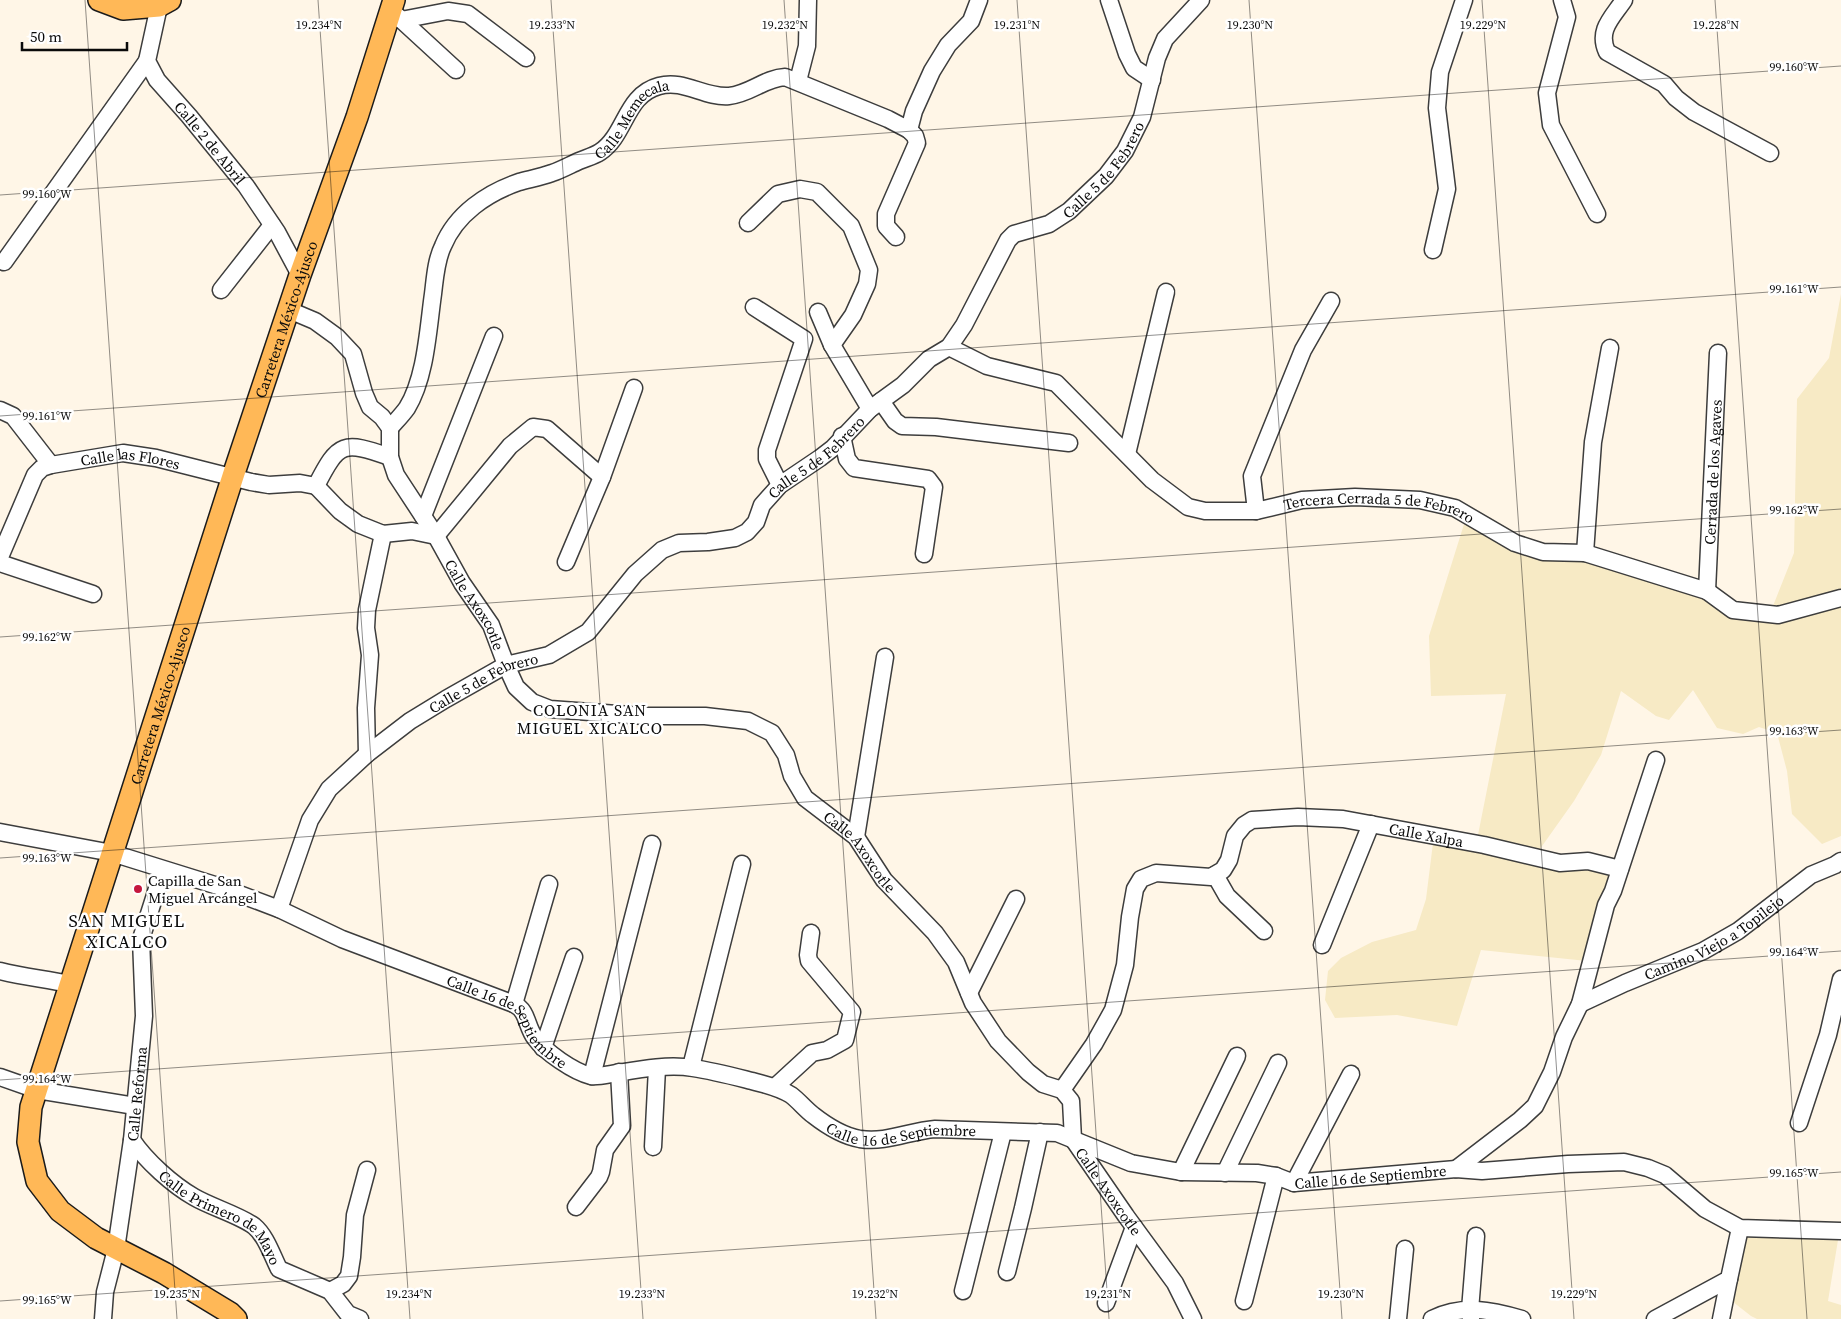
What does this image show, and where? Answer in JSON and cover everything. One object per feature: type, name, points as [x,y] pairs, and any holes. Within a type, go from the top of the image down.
[{"type":"main road","points":[[99,0],[123,8],[164,3]]},
{"type":"main road","name":"Carretera México-Ajusco","points":[[236,1319],[230,1313],[164,1273],[96,1238],[60,1211],[37,1181],[28,1142],[31,1107],[232,476],[300,275],[396,6]]},
{"type":"street","points":[[798,81],[807,46],[808,0]]},
{"type":"street","points":[[896,237],[886,226],[886,214],[917,143],[915,136],[909,130],[914,111],[932,71],[948,45],[972,21],[979,0]]},
{"type":"street","points":[[1109,0],[1127,54],[1134,68],[1152,80]]},
{"type":"street","name":"Calle 5 de Febrero","points":[[279,909],[310,820],[329,789],[367,754],[410,721],[446,698],[506,665],[549,655],[588,632],[635,574],[662,550],[679,543],[708,542],[735,538],[747,532],[756,522],[762,505],[780,485],[833,448],[842,436],[875,405],[903,385],[929,359],[949,347],[964,325],[1008,240],[1014,234],[1049,224],[1069,211],[1106,176],[1125,150],[1142,118],[1157,58],[1165,39],[1200,0]]},
{"type":"street","points":[[1433,250],[1448,189],[1437,108],[1440,72],[1464,0]]},
{"type":"street","points":[[1562,0],[1567,17],[1546,93],[1550,124],[1597,214]]},
{"type":"street","points":[[1624,0],[1603,33],[1603,43],[1607,52],[1664,84],[1676,98],[1694,112],[1770,153]]},
{"type":"street","points":[[4,262],[147,61],[164,3]]},
{"type":"street","points":[[396,6],[468,14],[526,58]]},
{"type":"street","points":[[396,6],[456,70]]},
{"type":"street","name":"Calle 2 de Abril","points":[[147,61],[156,80],[189,116],[246,186],[272,224],[300,275]]},
{"type":"street","name":"Calle Memecala","points":[[390,428],[407,407],[418,381],[426,350],[436,273],[442,246],[459,218],[483,199],[517,183],[552,173],[600,152],[613,140],[629,110],[642,95],[659,86],[683,84],[708,95],[729,96],[746,92],[775,77],[785,76],[888,119],[909,130]]},
{"type":"street","points":[[748,223],[778,194],[800,188],[817,192],[851,226],[869,270],[867,284],[853,316],[832,345]]},
{"type":"street","points":[[221,290],[272,224]]},
{"type":"street","points":[[1127,454],[1166,292]]},
{"type":"street","points":[[1256,511],[1252,476],[1303,350],[1330,301]]},
{"type":"street","points":[[754,307],[804,339],[767,450],[767,459],[780,485]]},
{"type":"street","points":[[289,310],[315,321],[337,336],[353,354],[370,407],[390,428]]},
{"type":"street","points":[[818,312],[832,345],[875,405],[902,426],[936,427],[1069,443]]},
{"type":"street","points":[[423,516],[494,336]]},
{"type":"street","name":"Tercera Cerrada 5 de Febrero","points":[[949,347],[988,366],[1056,383],[1152,480],[1188,507],[1205,511],[1256,511],[1302,500],[1355,497],[1420,500],[1455,508],[1515,543],[1542,552],[1557,554],[1584,553],[1708,591],[1733,610],[1778,615],[1841,598]]},
{"type":"street","points":[[1584,553],[1594,442],[1610,348]]},
{"type":"street","name":"Cerrada de los Agaves","points":[[1708,591],[1718,353]]},
{"type":"street","points":[[566,562],[602,477],[634,388]]},
{"type":"street","points":[[0,410],[13,416],[51,465],[42,468],[35,475],[1,555],[93,594]]},
{"type":"street","name":"Calle Axoxcotle","points":[[390,428],[390,457],[396,475],[436,536],[462,584],[491,626],[516,687],[532,702],[550,709],[644,716],[705,716],[748,721],[772,733],[786,756],[792,776],[805,798],[856,837],[884,880],[935,933],[956,962],[973,1003],[998,1041],[1028,1072],[1043,1084],[1062,1090],[1071,1101],[1073,1138],[1134,1227],[1176,1283],[1194,1319]]},
{"type":"street","points":[[390,457],[360,447],[347,446],[338,452],[328,463],[316,486],[358,524],[383,534],[412,532],[436,536],[510,446],[533,428],[547,429],[602,477]]},
{"type":"street","points":[[842,436],[847,459],[854,468],[928,479],[934,487],[924,554]]},
{"type":"street","name":"Calle las Flores","points":[[51,465],[123,453],[156,458],[269,485],[300,483],[316,486]]},
{"type":"street","points":[[367,754],[366,708],[370,655],[366,628],[367,610],[383,534]]},
{"type":"street","points":[[856,837],[885,656]]},
{"type":"street","points":[[1456,1170],[1535,1106],[1552,1072],[1564,1037],[1580,1004],[1606,905],[1656,760]]},
{"type":"street","name":"Calle Xalpa","points":[[1215,875],[1223,870],[1229,860],[1235,836],[1244,825],[1252,820],[1298,817],[1343,819],[1484,845],[1560,862],[1588,861],[1620,869]]},
{"type":"street","points":[[1322,945],[1371,824]]},
{"type":"street","name":"Calle 16 de Septiembre","points":[[0,832],[112,853],[218,886],[279,909],[342,939],[514,1004],[524,1012],[534,1037],[543,1048],[567,1065],[592,1076],[657,1068],[691,1067],[741,1077],[776,1087],[791,1095],[813,1115],[833,1129],[858,1138],[881,1140],[935,1129],[1057,1133],[1131,1163],[1181,1172],[1257,1172],[1276,1176],[1294,1183],[1456,1170],[1482,1172],[1568,1164],[1624,1162],[1648,1168],[1665,1175],[1705,1209],[1740,1228]]},
{"type":"street","points":[[592,1076],[652,844]]},
{"type":"street","points":[[691,1067],[742,864]]},
{"type":"street","name":"Camino Viejo a Topilejo","points":[[1580,1004],[1703,951],[1738,931],[1811,875],[1839,866]]},
{"type":"street","name":"Calle Reforma","points":[[103,1319],[105,1292],[116,1249],[132,1140],[144,1016],[141,939],[163,870]]},
{"type":"street","points":[[1062,1090],[1094,1044],[1113,1010],[1125,965],[1135,889],[1141,879],[1156,873],[1211,878],[1215,875],[1227,896],[1264,931]]},
{"type":"street","points":[[514,1004],[549,884]]},
{"type":"street","points":[[969,993],[1016,899]]},
{"type":"street","points":[[776,1087],[812,1053],[827,1050],[845,1040],[852,1012],[809,961],[811,933]]},
{"type":"street","points":[[543,1048],[574,957]]},
{"type":"street","points":[[0,971],[12,975],[69,984]]},
{"type":"street","points":[[1799,1122],[1828,1035],[1841,979]]},
{"type":"street","points":[[1181,1172],[1237,1056]]},
{"type":"street","points":[[1225,1173],[1278,1063]]},
{"type":"street","points":[[652,1147],[657,1068]]},
{"type":"street","points":[[576,1207],[599,1178],[605,1150],[622,1126],[619,1072]]},
{"type":"street","points":[[1294,1183],[1351,1074]]},
{"type":"street","points":[[0,1077],[37,1090],[135,1106]]},
{"type":"street","points":[[963,1291],[1003,1132]]},
{"type":"street","points":[[1007,1272],[1040,1132]]},
{"type":"street","name":"Calle Primero de Mayo","points":[[132,1140],[153,1165],[194,1197],[253,1226],[264,1237],[279,1269],[330,1291],[348,1314],[360,1319]]},
{"type":"street","points":[[330,1291],[343,1284],[349,1276],[355,1215],[367,1170]]},
{"type":"street","points":[[1244,1301],[1276,1176]]},
{"type":"street","points":[[1106,1304],[1134,1227]]},
{"type":"street","points":[[1721,1319],[1740,1228],[1841,1231]]},
{"type":"street","points":[[1470,1314],[1476,1236]]},
{"type":"street","points":[[1398,1319],[1404,1249]]},
{"type":"street","points":[[1655,1319],[1729,1279]]},
{"type":"street","points":[[1432,1319],[1442,1314],[1470,1314],[1487,1310],[1522,1319]]},
{"type":"shaded area","points":[[1841,294],[1841,836],[1822,844],[1792,814],[1787,771],[1777,733],[1759,727],[1743,734],[1717,728],[1693,690],[1669,720],[1656,716],[1621,691],[1601,755],[1574,801],[1535,856],[1621,864],[1587,961],[1481,950],[1457,1026],[1397,1015],[1335,1018],[1325,1000],[1328,971],[1341,958],[1372,942],[1416,930],[1426,899],[1434,835],[1476,845],[1506,694],[1431,696],[1429,636],[1465,521],[1544,550],[1625,566],[1736,611],[1771,611],[1794,553],[1797,399],[1829,358]]},
{"type":"shaded area","points":[[1743,1221],[1839,1234],[1828,1301],[1841,1305],[1841,1319],[1757,1319],[1728,1298]]},
{"type":"place","name":"Capilla de San Miguel Arcángel","points":[[138,889]]},
{"type":"district","name":"COLONIA SAN MIGUEL XICALCO","points":[[590,719]]},
{"type":"district","name":"SAN MIGUEL XICALCO","points":[[127,930]]}]
